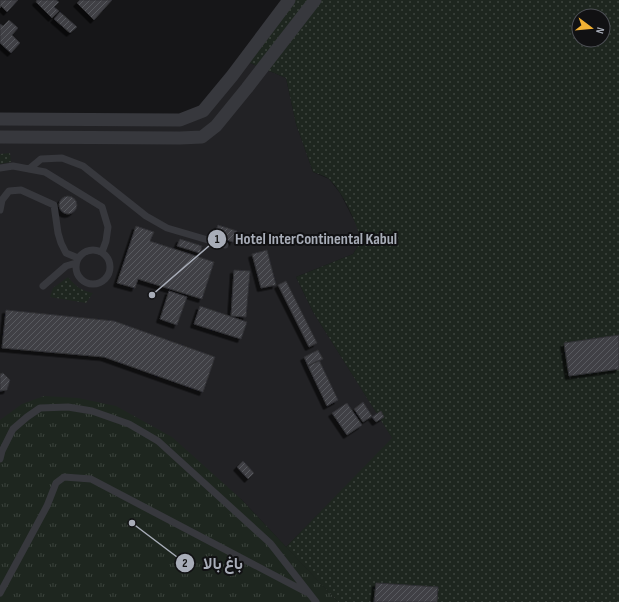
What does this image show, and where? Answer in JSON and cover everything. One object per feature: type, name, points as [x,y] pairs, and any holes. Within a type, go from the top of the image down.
[{"type":"street","points":[[0,119],[180,120],[203,111],[232,76],[289,0]]},
{"type":"street","points":[[0,137],[202,137],[216,126],[315,0]]},
{"type":"street","points":[[232,76],[247,88]]},
{"type":"street","points":[[56,120],[56,138]]},
{"type":"lane","points":[[29,169],[41,159],[62,158],[83,166],[146,216],[167,228],[225,245]]},
{"type":"lane","points":[[0,168],[13,166],[45,172],[102,207],[108,227],[106,241],[102,252]]},
{"type":"lane","points":[[0,210],[2,200],[9,191],[21,190],[54,205],[61,243],[66,253],[77,260]]},
{"type":"lane","points":[[43,286],[66,266],[77,260],[82,253],[90,250],[102,252],[108,258],[110,268],[109,274],[105,280],[99,284],[93,285],[82,281],[76,272],[77,260]]},
{"type":"lane","points":[[0,459],[2,451],[13,429],[40,408],[68,407],[92,411],[129,424],[158,441],[270,543],[316,602]]},
{"type":"lane","points":[[0,593],[47,506],[56,483],[64,477],[91,479],[310,594]]},
{"type":"shaded area","points":[[243,60],[286,78],[296,124],[313,172],[329,179],[340,193],[357,226],[361,241],[353,254],[296,277],[313,312],[393,439],[286,547],[241,499],[0,420],[0,119],[180,120],[203,111]]},
{"type":"green space","points":[[289,0],[619,0],[619,602],[338,602],[286,547],[392,438],[313,312],[296,277],[353,254],[361,241],[349,209],[340,192],[326,177],[313,172],[296,124],[286,78],[243,60]]},
{"type":"green space","points":[[10,153],[11,162],[0,164],[0,154]]},
{"type":"green space","points":[[68,277],[79,288],[93,293],[86,303],[50,297],[53,288]]},
{"type":"green space","points":[[44,396],[78,398],[116,406],[172,437],[241,499],[338,602],[0,602],[0,420],[22,404]]},
{"type":"building","points":[[0,0],[18,0],[7,12],[1,6],[0,8]]},
{"type":"building","points":[[37,0],[56,0],[59,2],[54,7],[59,11],[52,18],[36,2]]},
{"type":"building","points":[[80,0],[112,0],[94,20],[77,3]]},
{"type":"building","points":[[60,12],[77,27],[70,33],[54,19]]},
{"type":"building","points":[[9,20],[18,28],[12,35],[20,43],[11,53],[0,43],[0,24],[3,26]]},
{"type":"building","points":[[68,196],[72,197],[76,201],[76,209],[72,213],[68,214],[64,213],[60,209],[59,205],[60,201],[64,197]]},
{"type":"building","points":[[218,225],[237,231],[233,242],[214,236]]},
{"type":"building","points":[[136,226],[154,232],[150,241],[214,262],[202,299],[138,279],[135,288],[117,283]]},
{"type":"building","points":[[180,239],[202,246],[200,253],[177,246]]},
{"type":"building","points":[[267,250],[276,285],[261,288],[252,254]]},
{"type":"building","points":[[234,270],[250,271],[246,317],[231,316]]},
{"type":"building","points":[[286,281],[317,343],[309,347],[278,285]]},
{"type":"building","points":[[169,291],[187,297],[177,325],[160,319]]},
{"type":"building","points":[[200,306],[247,322],[241,339],[194,324]]},
{"type":"building","points":[[6,310],[114,321],[215,357],[203,392],[104,357],[2,348]]},
{"type":"building","points":[[619,335],[619,369],[569,376],[564,343]]},
{"type":"building","points":[[318,350],[323,359],[308,366],[304,357]]},
{"type":"building","points":[[319,360],[338,400],[327,406],[308,366]]},
{"type":"building","points":[[3,373],[10,380],[7,390],[0,391],[0,374]]},
{"type":"building","points":[[363,402],[372,416],[363,422],[354,409]]},
{"type":"building","points":[[347,403],[362,425],[347,435],[332,413]]},
{"type":"building","points":[[381,411],[384,417],[376,422],[372,417]]},
{"type":"building","points":[[243,461],[254,473],[248,479],[237,467]]},
{"type":"building","points":[[376,583],[438,587],[437,602],[374,602]]},
{"type":"place","name":"Hotel InterContinental Kabul","points":[[152,295]]},
{"type":"place","name":"باغ بالا","points":[[132,523]]}]
